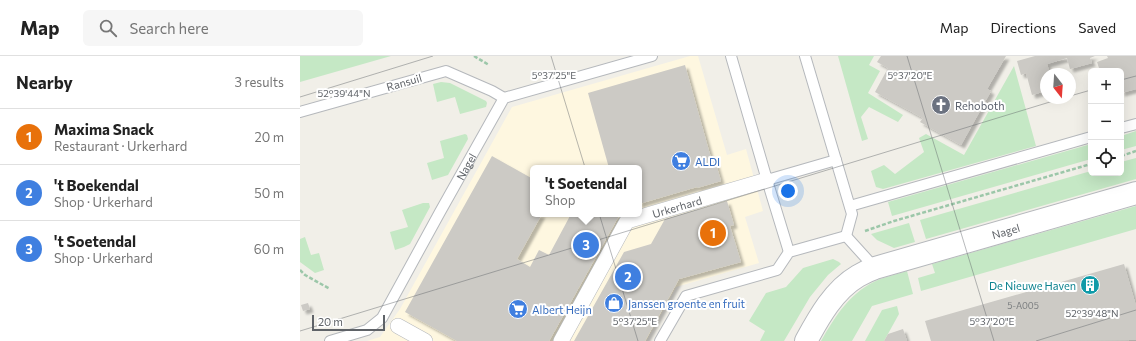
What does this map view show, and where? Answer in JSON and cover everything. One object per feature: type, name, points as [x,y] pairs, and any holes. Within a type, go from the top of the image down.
[{"type":"street","name":"Urkerhard","points":[[642,217],[767,180]]},
{"type":"street","name":"Nagel","points":[[806,341],[820,316],[836,295],[858,276],[875,268],[1136,193]]},
{"type":"street","name":"Urkerhard","points":[[561,341],[627,221],[641,217]]},
{"type":"street","points":[[398,326],[425,341]]},
{"type":"lane","points":[[504,98],[652,56]]},
{"type":"lane","points":[[731,56],[789,252]]},
{"type":"lane","points":[[805,56],[852,214],[846,236]]},
{"type":"lane","name":"Ransuil","points":[[300,112],[446,71],[492,91],[504,98]]},
{"type":"lane","name":"Nagel","points":[[330,341],[367,330],[382,318],[504,98]]},
{"type":"lane","points":[[1124,127],[1136,124]]},
{"type":"lane","points":[[850,206],[1088,138]]},
{"type":"lane","points":[[767,180],[836,160]]},
{"type":"lane","points":[[660,341],[686,296],[777,270],[789,252],[846,236]]},
{"type":"lane","points":[[846,236],[875,268]]},
{"type":"path","points":[[474,56],[489,65]]},
{"type":"path","points":[[1124,155],[1136,151]]},
{"type":"path","points":[[869,229],[1088,165]]},
{"type":"path","points":[[300,270],[330,289]]},
{"type":"shaded area","points":[[690,56],[698,56],[727,155],[746,149],[763,211],[745,217],[759,263],[676,287],[646,341],[367,341],[380,337],[400,309],[512,107]]},
{"type":"green space","points":[[300,56],[391,56],[300,82]]},
{"type":"green space","points":[[838,56],[874,56],[869,65],[880,71],[868,93],[903,115],[898,122],[869,107],[861,117],[868,139],[862,141]]},
{"type":"green space","points":[[1014,66],[1036,146],[883,189],[876,187],[871,171],[884,165],[895,174],[924,152],[919,138],[926,134],[964,155]]},
{"type":"green space","points":[[441,82],[450,83],[486,101],[486,107],[460,114],[455,97],[437,102],[433,84]]},
{"type":"green space","points":[[1136,131],[1136,146],[1124,149],[1124,135]]},
{"type":"green space","points":[[465,134],[467,135],[468,139],[448,175],[432,180],[427,163],[444,158],[440,141]]},
{"type":"green space","points":[[1088,145],[1088,160],[892,216],[888,202]]},
{"type":"green space","points":[[1136,158],[1136,179],[926,239],[920,220],[1088,172],[1088,176],[1124,176],[1124,161]]},
{"type":"green space","points":[[423,203],[429,203],[430,207],[410,244],[395,250],[390,232],[408,227],[402,210]]},
{"type":"green space","points":[[1136,206],[1136,229],[921,291],[918,278],[935,273],[932,264]]},
{"type":"green space","points":[[909,223],[915,242],[894,248],[877,240],[871,234]]},
{"type":"green space","points":[[305,237],[311,255],[319,253],[324,270],[315,273],[300,262],[300,239]]},
{"type":"green space","points":[[833,259],[841,264],[828,275],[810,297],[784,341],[760,341],[765,331],[749,321],[766,293],[786,287],[803,268]]},
{"type":"green space","points":[[907,271],[913,294],[872,306],[852,341],[821,341],[832,322],[845,305],[861,290],[880,279]]},
{"type":"green space","points":[[897,306],[899,314],[884,341],[865,341],[882,310]]},
{"type":"building","name":"Rehoboth","points":[[881,56],[1006,56],[987,89],[991,91],[961,145],[920,122],[923,118],[875,92],[888,68],[877,62]]},
{"type":"building","points":[[1035,56],[1095,56],[1090,58],[1092,63],[1074,68],[1070,68],[1067,58],[1047,64],[1048,68],[1040,68],[1040,93],[1032,95],[1026,73],[1021,75],[1017,61]]},
{"type":"building","points":[[1107,56],[1136,56],[1136,89],[1124,92],[1124,68],[1099,68],[1097,62],[1108,58]]},
{"type":"building","points":[[685,65],[711,158],[714,157],[721,181],[642,203],[642,165],[608,165],[588,93]]},
{"type":"building","points":[[492,156],[530,177],[530,217],[540,217],[517,259],[530,267],[539,250],[549,255],[569,217],[618,217],[549,341],[457,341],[405,312]]},
{"type":"building","points":[[727,201],[734,225],[730,226],[741,262],[679,279],[645,341],[574,341],[624,252],[651,244],[665,219]]},
{"type":"building","name":"De Nieuwe Haven","points":[[1124,264],[1136,306],[1136,340],[931,341],[925,321]]},
{"type":"building","points":[[308,303],[310,309],[303,311],[301,305]]},
{"type":"building","points":[[903,329],[907,341],[884,341],[888,334]]},
{"type":"place","name":"Rehoboth","points":[[941,105]]},
{"type":"place","name":"ALDI","points":[[681,161]]},
{"type":"place","name":"Maxima Snack","points":[[713,233]]},
{"type":"place","name":"'t Soetendal","points":[[586,245]]},
{"type":"place","name":"'t Boekendal","points":[[628,277]]},
{"type":"place","name":"De Nieuwe Haven","points":[[1090,285]]},
{"type":"place","name":"Janssen groente en fruit","points":[[614,303]]},
{"type":"place","name":"Albert Heijn","points":[[518,309]]}]
